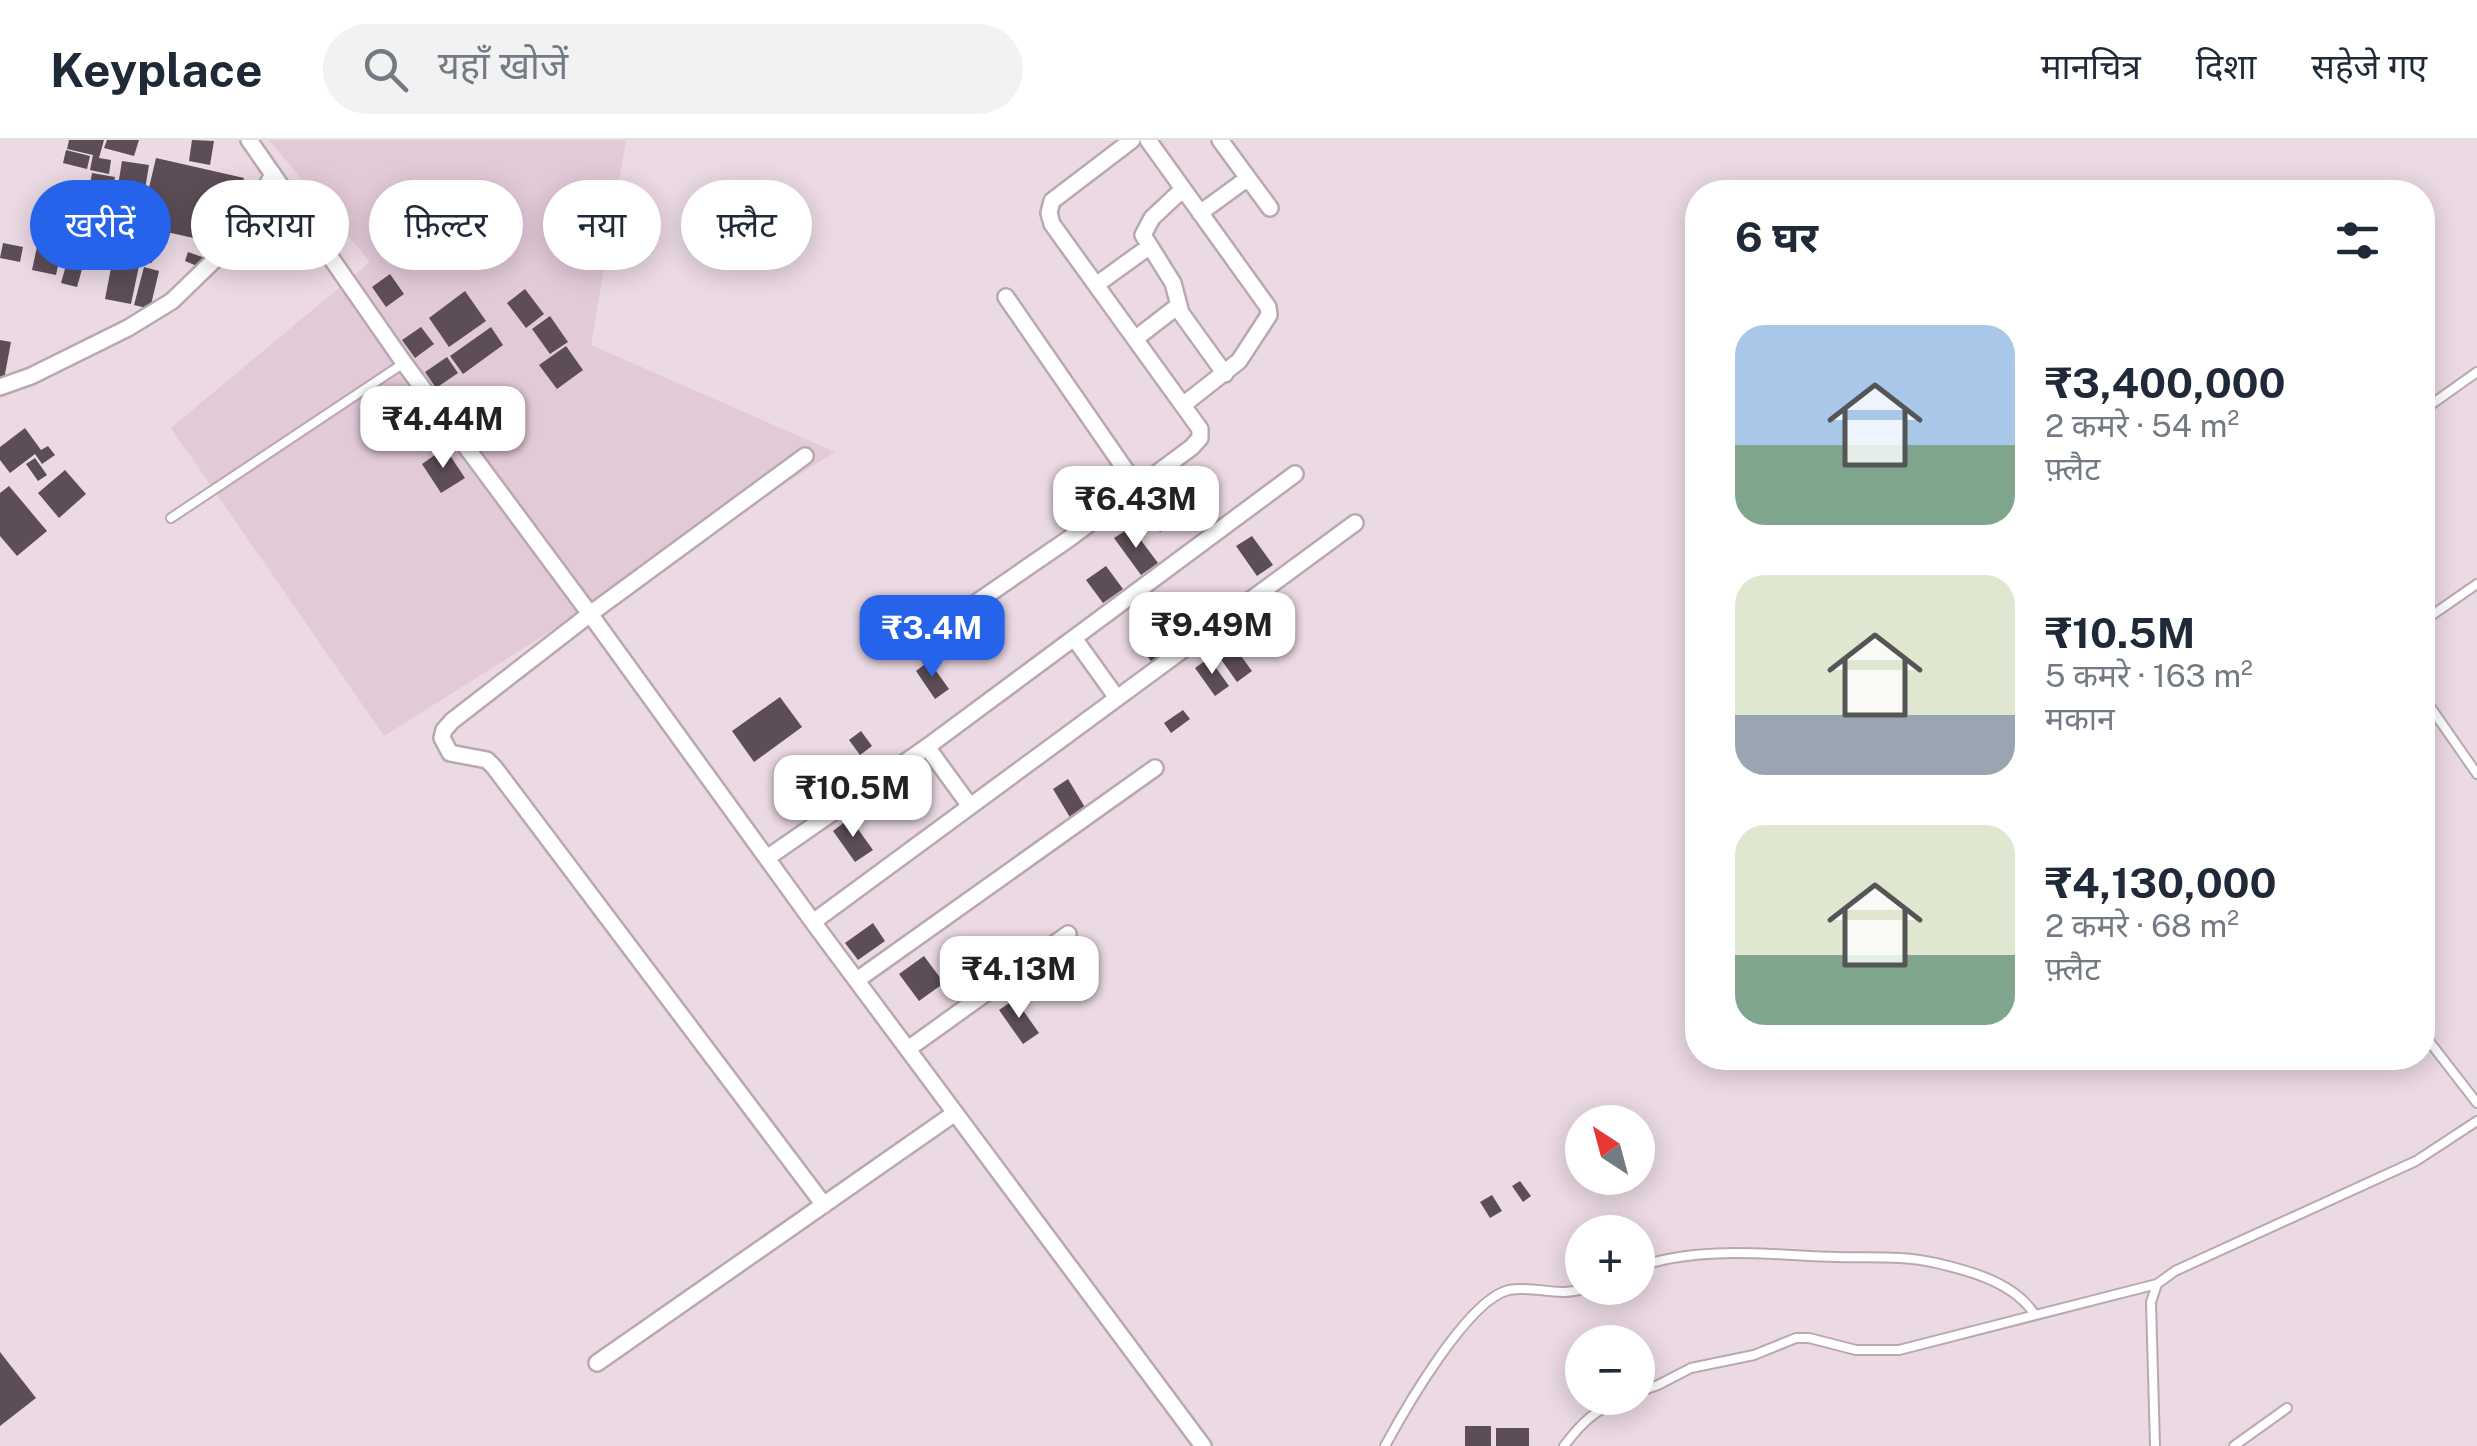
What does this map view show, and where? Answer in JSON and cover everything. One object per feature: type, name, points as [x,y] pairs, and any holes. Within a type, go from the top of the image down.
[{"type":"street","points":[[249,140],[404,363],[1203,1446]]},
{"type":"street","points":[[938,630],[1070,538],[1200,438],[1200,429],[1052,224],[1049,213],[1052,202],[1132,140]]},
{"type":"street","points":[[1148,140],[1268,307],[1269,315],[1238,361],[1183,405]]},
{"type":"street","points":[[1225,142],[1270,208]]},
{"type":"street","points":[[0,387],[96,344],[172,301],[233,242],[273,174]]},
{"type":"street","points":[[1200,213],[1248,178]]},
{"type":"street","points":[[1183,189],[1152,218],[1143,234],[1174,283],[1188,324],[1224,374]]},
{"type":"street","points":[[1096,285],[1150,246]]},
{"type":"street","points":[[1006,297],[1138,488]]},
{"type":"street","points":[[1135,338],[1179,305]]},
{"type":"street","points":[[805,456],[590,614],[452,722],[442,738],[450,753],[487,760],[494,767],[824,1205]]},
{"type":"street","points":[[767,858],[927,747],[1294,474]]},
{"type":"street","points":[[813,922],[1354,522]]},
{"type":"street","points":[[1074,638],[1117,698]]},
{"type":"street","points":[[927,747],[970,806]]},
{"type":"street","points":[[856,980],[1155,768]]},
{"type":"street","points":[[908,1049],[1068,934]]},
{"type":"street","points":[[597,1363],[955,1113]]},
{"type":"lane","points":[[171,518],[404,363]]},
{"type":"lane","points":[[2435,402],[2477,372]]},
{"type":"lane","points":[[2435,613],[2477,584]]},
{"type":"lane","points":[[2435,713],[2477,774]]},
{"type":"lane","points":[[2435,1049],[2477,1104]]},
{"type":"lane","points":[[1655,1386],[1691,1368],[1754,1355],[1796,1338],[1856,1350],[1900,1350],[2156,1284],[2174,1271],[2416,1161],[2477,1121]]},
{"type":"lane","points":[[1655,1262],[1734,1253],[1932,1262],[2001,1285],[2020,1296],[2035,1315]]},
{"type":"lane","points":[[2156,1284],[2151,1302],[2156,1446]]},
{"type":"lane","points":[[1384,1446],[1457,1333],[1485,1304],[1511,1290],[1565,1292]]},
{"type":"lane","points":[[2240,1444],[2288,1408]]},
{"type":"lane","points":[[1564,1446],[1592,1415]]},
{"type":"shaded area","points":[[269,140],[626,140],[619,180],[543,180],[543,270],[604,270],[591,345],[835,452],[384,736],[171,428],[369,263],[369,270],[523,270],[523,180],[369,180],[369,261],[349,237],[349,180],[302,180]]},
{"type":"building","points":[[69,140],[104,140],[99,158],[111,160],[109,174],[90,170],[93,155],[67,149]]},
{"type":"building","points":[[107,140],[139,140],[134,156],[104,148]]},
{"type":"building","points":[[192,140],[214,141],[210,165],[189,161]]},
{"type":"building","points":[[66,150],[90,156],[87,169],[63,163]]},
{"type":"building","points":[[156,158],[244,178],[191,180],[191,237],[171,233],[171,180],[151,180]]},
{"type":"building","points":[[122,161],[149,165],[146,180],[119,180]]},
{"type":"building","points":[[92,173],[115,177],[114,180],[91,180]]},
{"type":"building","points":[[3,243],[23,247],[20,262],[0,258]]},
{"type":"building","points":[[32,270],[57,270],[56,275]]},
{"type":"building","points":[[65,270],[82,270],[77,287],[61,283]]},
{"type":"building","points":[[111,270],[138,270],[131,304],[105,299]]},
{"type":"building","points":[[143,270],[159,271],[150,309],[134,305]]},
{"type":"building","points":[[390,274],[404,294],[386,307],[372,287]]},
{"type":"building","points":[[525,289],[544,314],[526,328],[507,303]]},
{"type":"building","points":[[465,291],[486,321],[449,347],[429,318]]},
{"type":"building","points":[[550,316],[568,342],[550,354],[532,329]]},
{"type":"building","points":[[421,327],[434,344],[415,358],[402,340]]},
{"type":"building","points":[[491,327],[503,345],[463,374],[450,356]]},
{"type":"building","points":[[0,340],[11,342],[2,390],[0,390]]},
{"type":"building","points":[[566,346],[583,370],[557,389],[539,365]]},
{"type":"building","points":[[447,357],[458,373],[436,388],[425,372]]},
{"type":"building","points":[[25,428],[41,450],[48,446],[55,455],[42,464],[35,454],[10,473],[0,460],[0,447]]},
{"type":"building","points":[[445,448],[465,478],[441,493],[422,464]]},
{"type":"building","points":[[35,458],[47,475],[38,481],[26,464]]},
{"type":"building","points":[[1115,465],[1133,490],[1114,504],[1096,479]]},
{"type":"building","points":[[65,470],[86,494],[59,518],[38,493]]},
{"type":"building","points":[[9,486],[47,531],[17,556],[0,536],[0,493]]},
{"type":"building","points":[[1147,499],[1167,527],[1160,532],[1140,504]]},
{"type":"building","points":[[1131,527],[1158,563],[1141,575],[1114,538]]},
{"type":"building","points":[[1252,536],[1273,565],[1257,576],[1236,546]]},
{"type":"building","points":[[1106,566],[1123,589],[1103,603],[1086,580]]},
{"type":"building","points":[[1204,594],[1219,612],[1208,621],[1194,602]]},
{"type":"building","points":[[1144,636],[1158,656],[1151,661],[1136,642]]},
{"type":"building","points":[[1230,641],[1252,671],[1237,682],[1215,651]]},
{"type":"building","points":[[1209,658],[1229,686],[1215,696],[1195,668]]},
{"type":"building","points":[[929,661],[949,689],[935,699],[916,671]]},
{"type":"building","points":[[780,697],[802,727],[754,762],[732,731]]},
{"type":"building","points":[[1183,710],[1190,719],[1171,733],[1164,723]]},
{"type":"building","points":[[861,731],[872,746],[860,755],[849,740]]},
{"type":"building","points":[[1068,779],[1086,809],[1071,819],[1053,789]]},
{"type":"building","points":[[850,818],[873,850],[855,862],[833,831]]},
{"type":"building","points":[[873,923],[885,941],[858,960],[845,943]]},
{"type":"building","points":[[924,956],[944,983],[919,1001],[899,974]]},
{"type":"building","points":[[1015,999],[1039,1033],[1023,1044],[999,1010]]},
{"type":"building","points":[[1520,1181],[1531,1196],[1523,1202],[1512,1186]]},
{"type":"building","points":[[1492,1195],[1502,1211],[1490,1218],[1480,1202]]},
{"type":"building","points":[[0,1352],[36,1398],[0,1426]]},
{"type":"building","points":[[1465,1426],[1491,1426],[1491,1446],[1465,1446]]},
{"type":"building","points":[[1496,1428],[1529,1428],[1529,1446],[1496,1446]]}]
